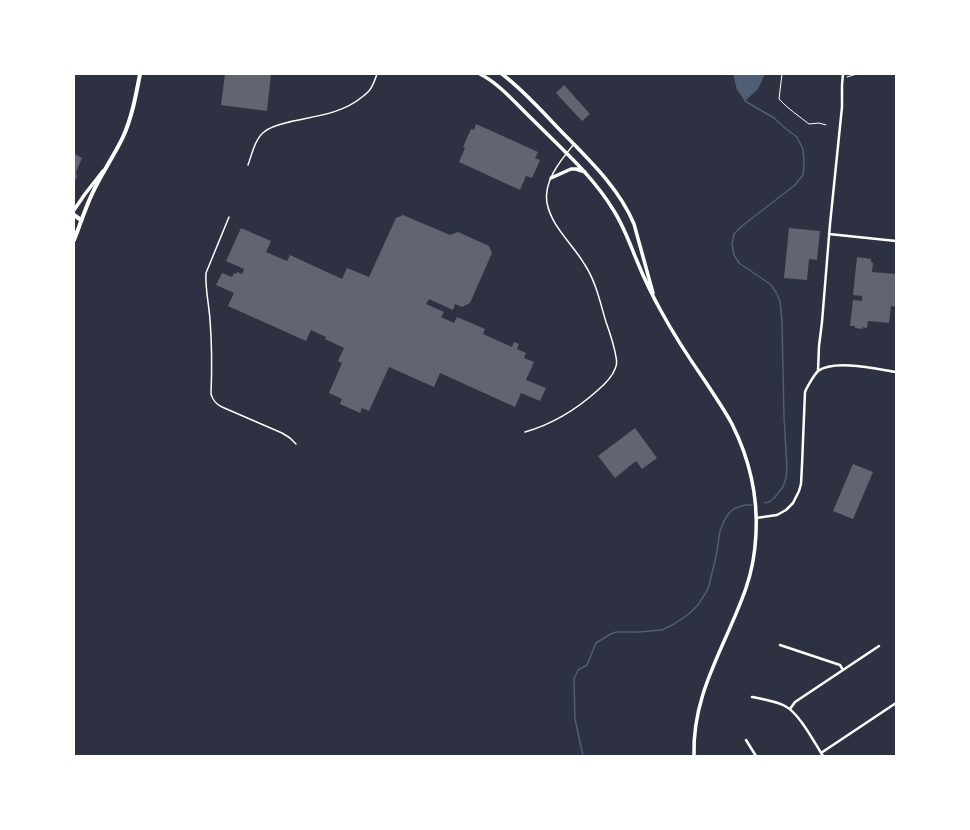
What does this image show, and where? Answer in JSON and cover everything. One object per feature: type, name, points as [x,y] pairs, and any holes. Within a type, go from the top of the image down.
[{"type":"main road","points":[[74,240],[92,194],[129,122],[140,74]]},
{"type":"main road","points":[[480,74],[502,90],[586,172],[599,189],[624,230],[656,301],[676,336],[724,410],[744,451],[750,470],[756,502],[756,534],[752,569],[736,614],[718,654],[698,708],[695,726],[694,756]]},
{"type":"main road","points":[[502,74],[512,81],[593,164],[630,214],[656,301]]},
{"type":"main road","points":[[74,210],[105,168]]},
{"type":"main road","points":[[551,178],[571,169],[586,172]]},
{"type":"main road","points":[[74,215],[81,220]]},
{"type":"street","points":[[756,518],[777,514],[786,510],[793,503],[801,484],[805,392],[818,371],[818,351],[842,107],[843,74]]},
{"type":"street","points":[[829,234],[896,241]]},
{"type":"street","points":[[818,371],[844,364],[896,372]]},
{"type":"street","points":[[780,645],[840,665],[843,670]]},
{"type":"street","points":[[790,709],[795,702],[879,646]]},
{"type":"street","points":[[752,697],[778,703],[790,709],[798,718],[822,755],[896,703]]},
{"type":"street","points":[[746,740],[756,756]]},
{"type":"lane","points":[[248,165],[259,137],[264,131],[282,124],[346,108],[369,92],[377,74]]},
{"type":"lane","points":[[525,432],[541,427],[563,416],[583,402],[604,385],[612,375],[617,364],[614,349],[592,277],[578,253],[559,229],[551,216],[547,202],[547,189],[552,174],[574,144]]},
{"type":"lane","points":[[229,217],[206,273],[210,318],[212,399],[222,407],[282,433],[296,444]]},
{"type":"path","points":[[782,74],[780,99],[787,108],[809,124],[819,123],[826,125]]},
{"type":"path","points":[[843,78],[857,74]]},
{"type":"water","points":[[733,74],[765,74],[758,89],[745,101],[737,90]]},
{"type":"building","points":[[225,74],[271,74],[267,111],[221,105]]},
{"type":"building","points":[[564,85],[590,114],[582,121],[556,93]]},
{"type":"building","points":[[476,124],[538,152],[535,158],[540,160],[532,178],[526,176],[520,190],[459,162],[465,148],[463,147],[471,129],[474,130]]},
{"type":"building","points":[[75,154],[82,158],[76,172],[77,177],[74,182],[74,156]]},
{"type":"building","points":[[403,215],[450,235],[458,232],[489,246],[492,253],[470,303],[462,307],[455,304],[453,310],[429,299],[426,304],[444,312],[441,317],[454,323],[457,317],[485,329],[483,334],[512,347],[514,342],[519,344],[517,349],[526,353],[524,358],[534,362],[526,380],[546,388],[540,401],[521,393],[515,407],[440,373],[434,387],[389,367],[369,411],[362,408],[360,413],[340,404],[342,399],[329,393],[342,363],[338,361],[344,348],[311,330],[306,341],[228,306],[234,293],[216,285],[222,273],[232,277],[234,273],[236,274],[237,272],[242,274],[244,269],[226,261],[241,228],[271,241],[266,252],[287,261],[290,255],[342,279],[347,268],[369,277],[396,218]]},
{"type":"building","points":[[789,228],[820,231],[817,260],[809,259],[807,280],[784,278]]},
{"type":"building","points":[[857,257],[871,259],[871,262],[873,263],[872,272],[896,274],[896,307],[891,306],[889,323],[868,321],[867,328],[863,327],[863,329],[850,326],[853,300],[862,301],[862,296],[853,295]]},
{"type":"building","points":[[635,428],[657,458],[642,469],[636,461],[615,478],[598,456]]},
{"type":"building","points":[[853,464],[873,472],[853,519],[833,511]]},
{"type":"waterway","points":[[745,100],[774,118],[797,137],[803,149],[804,162],[803,175],[795,185],[742,226],[734,234],[732,244],[734,255],[739,263],[770,284],[780,301],[787,467],[783,487],[774,498],[765,503]]},
{"type":"waterway","points":[[583,756],[575,719],[574,679],[578,670],[587,665],[596,643],[616,632],[662,630],[689,614],[698,605],[708,589],[716,557],[720,531],[724,521],[729,513],[735,508],[752,505]]}]
